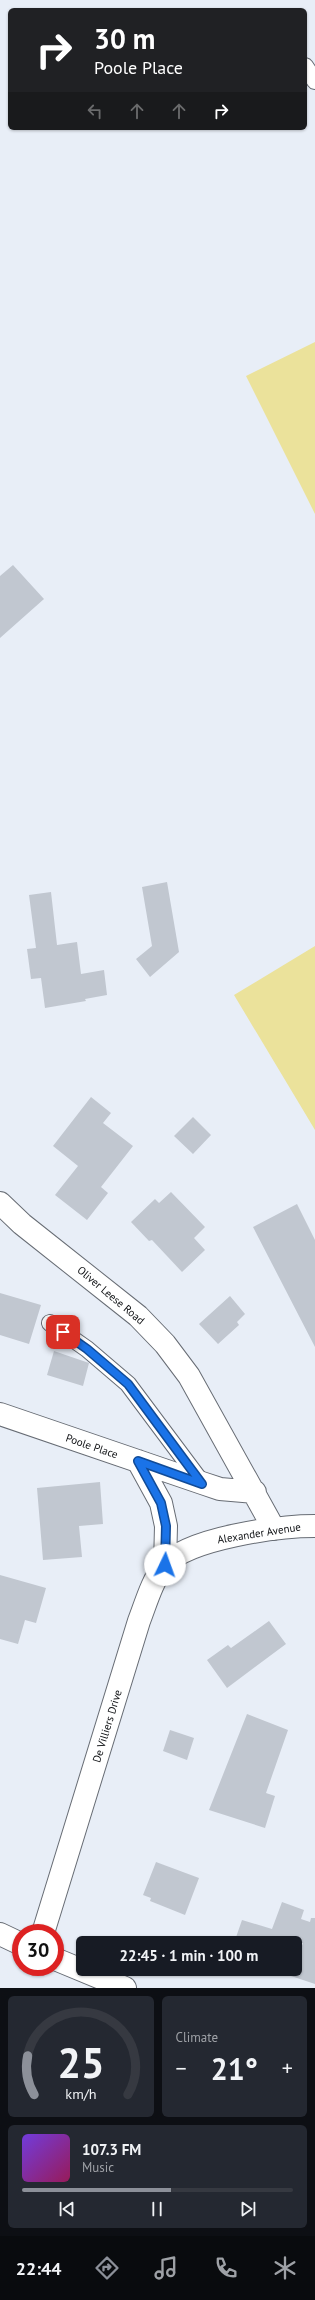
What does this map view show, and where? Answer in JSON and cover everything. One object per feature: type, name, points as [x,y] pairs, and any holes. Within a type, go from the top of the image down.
[{"type":"street","name":"Oliver Leese Road","points":[[0,1203],[22,1224],[138,1316],[165,1344],[189,1376],[255,1492],[274,1529]]},
{"type":"street","name":"Poole Place","points":[[0,1414],[202,1484],[220,1489],[255,1492]]},
{"type":"street","points":[[138,1461],[161,1503],[166,1526],[165,1565]]},
{"type":"street","name":"Alexander Avenue","points":[[203,1542],[274,1529],[315,1526]]},
{"type":"street","name":"De Villiers Drive","points":[[46,1924],[139,1621],[154,1584],[165,1565],[203,1542]]},
{"type":"street","points":[[0,1934],[12,1940]]},
{"type":"street","points":[[64,1963],[125,1988]]},
{"type":"lane","points":[[307,69],[315,81]]},
{"type":"lane","points":[[50,1323],[87,1349],[128,1384],[202,1484]]},
{"type":"shaded area","points":[[315,342],[315,514],[246,376]]},
{"type":"shaded area","points":[[315,946],[315,1130],[234,995]]},
{"type":"building","points":[[13,565],[44,599],[0,638],[0,576]]},
{"type":"building","points":[[167,882],[179,952],[150,977],[136,959],[152,946],[142,887]]},
{"type":"building","points":[[51,892],[57,945],[77,942],[81,974],[104,970],[107,995],[85,999],[86,1001],[45,1008],[41,978],[31,979],[27,949],[36,948],[29,895]]},
{"type":"building","points":[[91,1097],[111,1113],[103,1123],[133,1146],[101,1187],[108,1193],[87,1220],[55,1195],[78,1166],[53,1146]]},
{"type":"building","points":[[193,1117],[211,1135],[193,1154],[174,1136]]},
{"type":"building","points":[[171,1192],[205,1227],[194,1238],[205,1250],[182,1272],[152,1240],[149,1241],[131,1222],[155,1199],[159,1203]]},
{"type":"building","points":[[297,1204],[315,1240],[315,1347],[253,1227]]},
{"type":"building","points":[[0,1293],[41,1305],[29,1344],[0,1335]]},
{"type":"building","points":[[230,1296],[245,1314],[237,1322],[239,1325],[218,1344],[199,1324]]},
{"type":"building","points":[[54,1351],[89,1363],[83,1386],[47,1375]]},
{"type":"building","points":[[100,1482],[103,1524],[79,1526],[82,1557],[43,1560],[37,1488]]},
{"type":"building","points":[[0,1575],[46,1588],[36,1623],[25,1620],[18,1644],[0,1639]]},
{"type":"building","points":[[269,1621],[286,1644],[227,1688],[207,1660],[228,1645],[231,1648]]},
{"type":"building","points":[[247,1714],[288,1730],[266,1793],[275,1796],[265,1828],[209,1810]]},
{"type":"building","points":[[170,1730],[194,1738],[187,1760],[163,1751]]},
{"type":"building","points":[[156,1862],[199,1878],[185,1915],[150,1901],[151,1898],[143,1895]]},
{"type":"building","points":[[282,1902],[304,1910],[301,1919],[310,1922],[311,1918],[315,1918],[315,1984],[291,1976],[302,1976],[302,1936],[236,1936],[242,1920],[272,1929]]},
{"type":"route","points":[[63,1332],[87,1349],[128,1384],[146,1407],[182,1460],[202,1484],[138,1461],[161,1503],[166,1526],[165,1565]]}]
